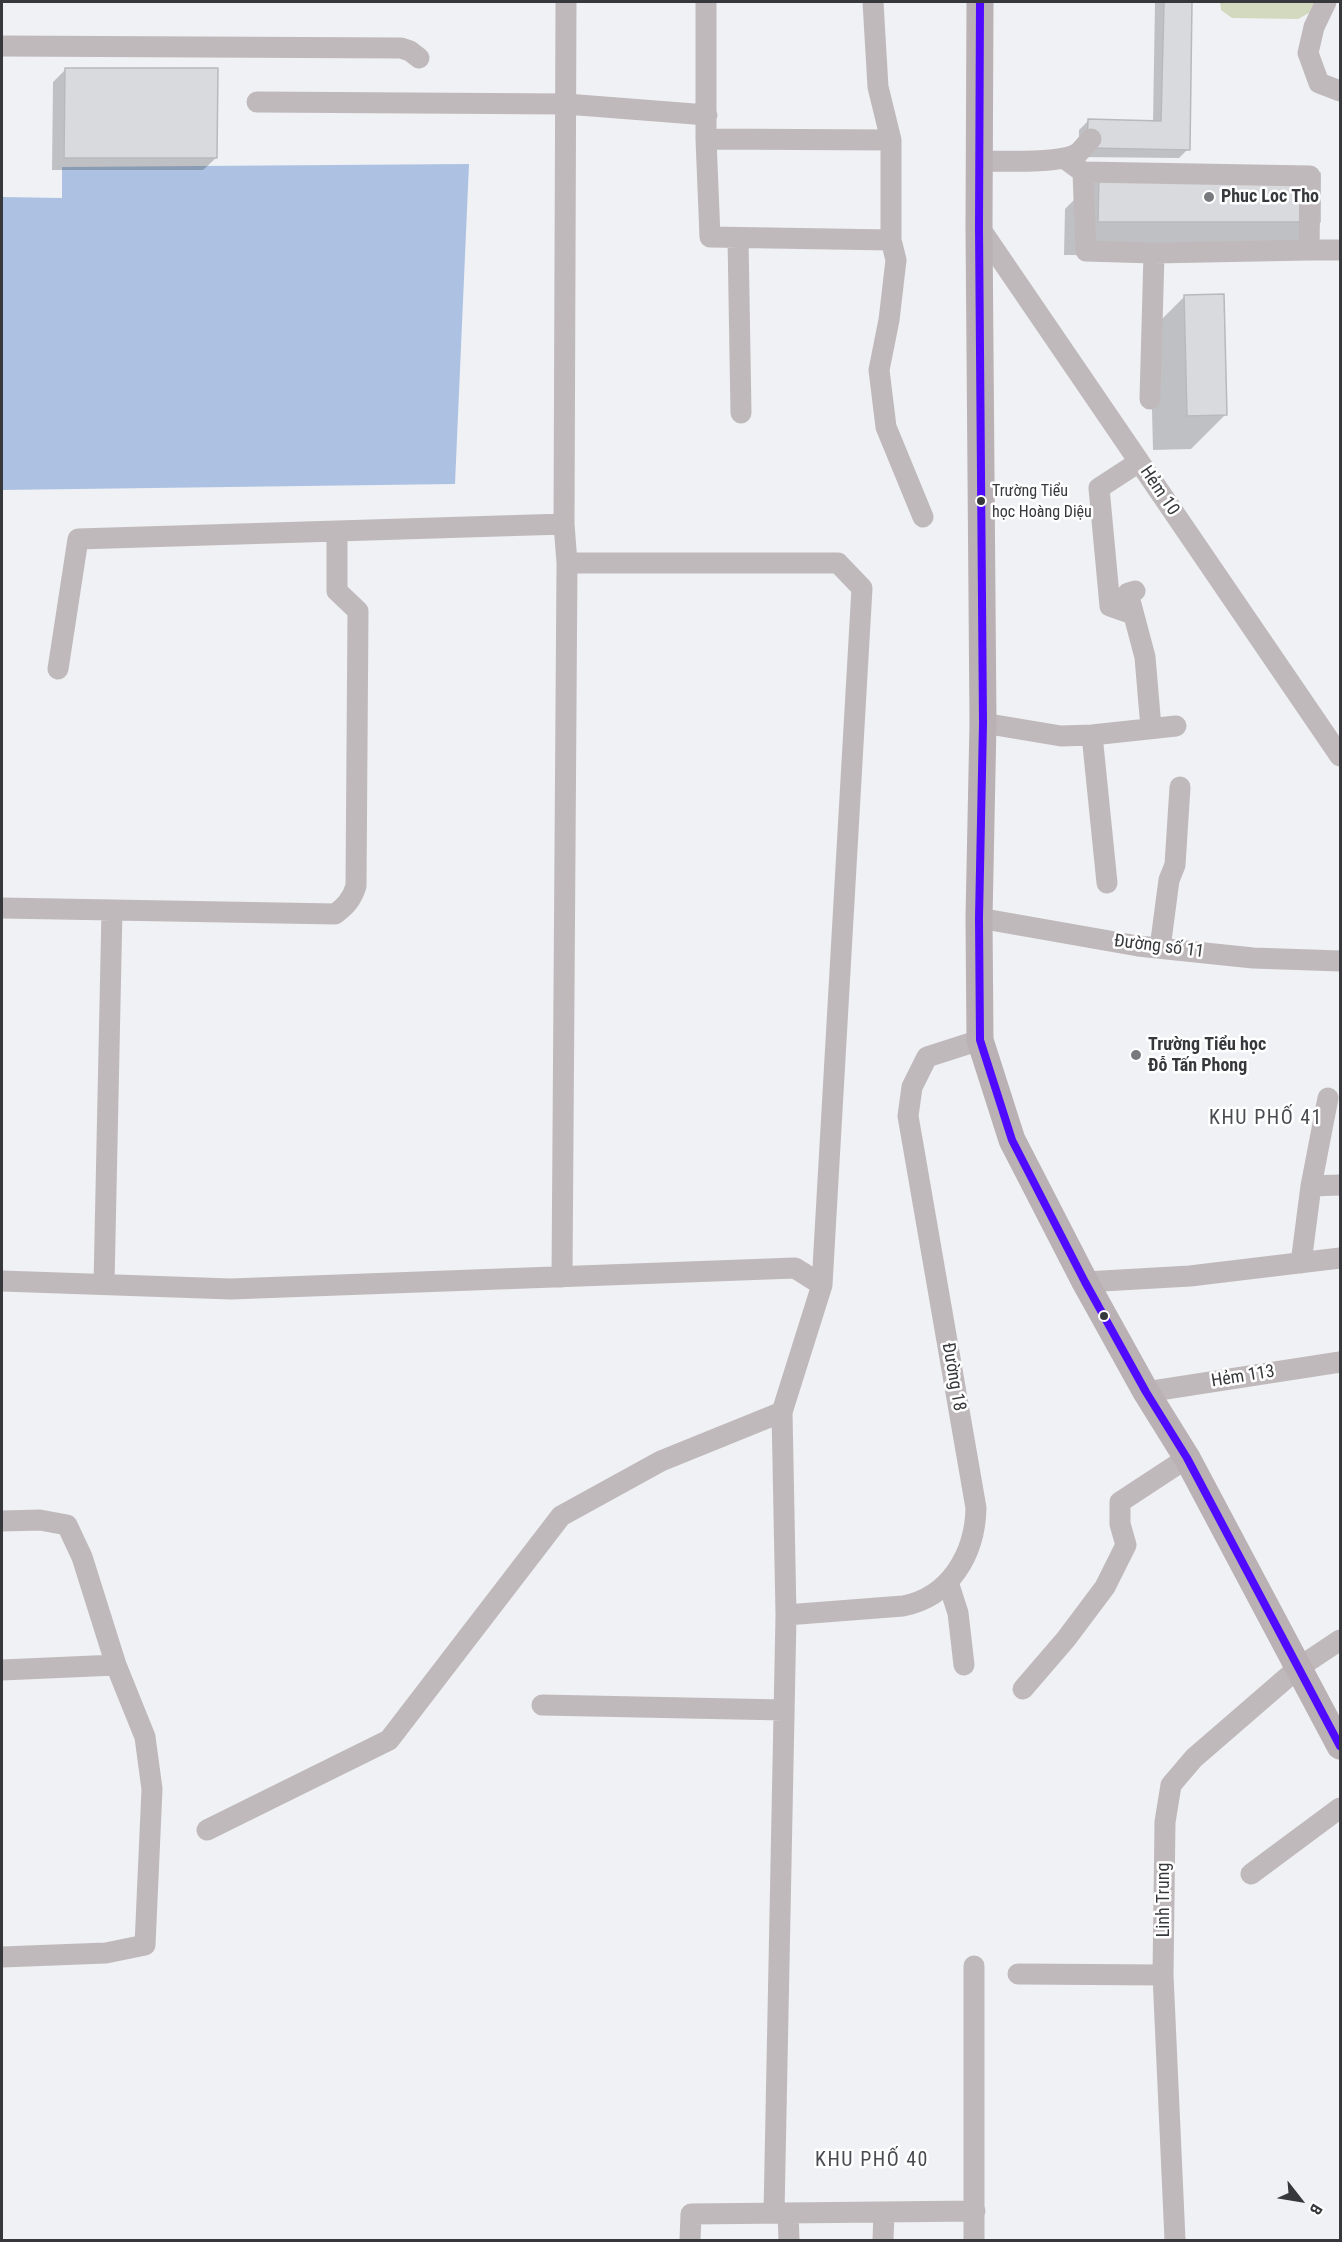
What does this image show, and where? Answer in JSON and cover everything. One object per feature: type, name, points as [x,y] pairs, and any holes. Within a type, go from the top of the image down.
[{"type":"main road","points":[[980,2],[979,227],[983,723],[979,918],[980,1040],[1012,1140],[1085,1282],[1146,1392],[1186,1458],[1341,1746]]},
{"type":"street","points":[[562,1277],[567,563],[564,524],[566,2]]},
{"type":"street","points":[[706,2],[706,139],[710,237],[891,240]]},
{"type":"street","points":[[873,2],[878,87],[891,140],[891,240],[896,260],[889,320],[879,370],[886,427],[923,517]]},
{"type":"street","points":[[1326,2],[1314,27],[1308,53],[1319,83],[1341,92]]},
{"type":"street","points":[[2,46],[401,48],[419,58]]},
{"type":"street","points":[[257,102],[566,104],[707,115]]},
{"type":"street","points":[[706,139],[891,140]]},
{"type":"street","points":[[979,161],[1064,158],[1077,154],[1091,139]]},
{"type":"street","points":[[1064,158],[1083,172],[1310,176],[1309,250]]},
{"type":"street","points":[[1083,172],[1086,251],[1154,253],[1341,249]]},
{"type":"street","name":"Hẻm 10","points":[[979,227],[1139,462],[1334,734],[1341,756]]},
{"type":"street","points":[[738,238],[741,413]]},
{"type":"street","points":[[1150,399],[1154,253]]},
{"type":"street","points":[[1133,614],[1110,606],[1099,488],[1139,462]]},
{"type":"street","points":[[58,669],[78,539],[564,524]]},
{"type":"street","points":[[2,908],[335,914],[345,907],[352,898],[356,886],[358,611],[337,591],[337,531]]},
{"type":"street","points":[[567,563],[838,562],[862,588],[822,1285],[782,1412],[786,1615],[781,2213],[789,2241]]},
{"type":"street","points":[[1135,591],[1128,593],[1144,657],[1150,728]]},
{"type":"street","points":[[983,723],[1061,736],[1176,726]]},
{"type":"street","points":[[1092,735],[1107,883]]},
{"type":"street","points":[[1160,948],[1169,880],[1174,865],[1180,787]]},
{"type":"street","points":[[104,1284],[112,910]]},
{"type":"street","name":"Đường số 11","points":[[979,918],[1138,946],[1253,958],[1341,961]]},
{"type":"street","name":"Đường 18","points":[[786,1615],[903,1606],[920,1602],[948,1582],[972,1543],[976,1508],[908,1116],[912,1087],[927,1057],[980,1040]]},
{"type":"street","points":[[1301,1263],[1311,1186],[1328,1098]]},
{"type":"street","points":[[1311,1186],[1341,1185]]},
{"type":"street","points":[[1085,1282],[1190,1276],[1341,1258]]},
{"type":"street","points":[[2,1281],[231,1289],[795,1268],[822,1285]]},
{"type":"street","name":"Hẻm 113","points":[[1146,1392],[1341,1362]]},
{"type":"street","points":[[207,1830],[389,1740],[561,1516],[661,1461],[782,1412]]},
{"type":"street","points":[[1023,1689],[1066,1639],[1105,1587],[1125,1545],[1120,1524],[1120,1502],[1186,1458]]},
{"type":"street","points":[[2,1521],[40,1520],[67,1525],[82,1557],[117,1665],[145,1737],[152,1789],[145,1945],[106,1953],[2,1957]]},
{"type":"street","points":[[948,1582],[958,1612],[964,1665]]},
{"type":"street","name":"Linh Trung","points":[[1175,2241],[1163,1974],[1165,1822],[1171,1785],[1194,1758],[1298,1668],[1341,1640]]},
{"type":"street","points":[[2,1670],[50,1666],[117,1665]]},
{"type":"street","points":[[542,1705],[784,1710]]},
{"type":"street","points":[[1251,1874],[1341,1808]]},
{"type":"street","points":[[974,1966],[974,2241]]},
{"type":"street","points":[[1018,1974],[1163,1974]]},
{"type":"street","points":[[690,2241],[691,2214],[975,2211]]},
{"type":"street","points":[[883,2241],[884,2212]]},
{"type":"green space","points":[[1220,2],[1316,2],[1311,12],[1298,19],[1232,18],[1221,10]]},
{"type":"water","points":[[469,164],[455,484],[2,490],[2,197],[62,198],[62,167]]},
{"type":"building","points":[[1164,2],[1192,2],[1190,150],[1087,148],[1088,119],[1161,121]]},
{"type":"building","points":[[65,68],[218,68],[217,158],[64,158]]},
{"type":"building","name":"Phuc Loc Tho","points":[[1099,173],[1320,173],[1320,222],[1098,222]]},
{"type":"building","points":[[1224,294],[1227,415],[1187,416],[1184,295]]},
{"type":"transit line","points":[[980,2],[979,227],[983,723],[979,918],[980,1040],[1012,1140],[1085,1282],[1146,1392],[1187,1458],[1340,1746]]},
{"type":"place","name":"Phuc Loc Tho","points":[[1209,197]]},
{"type":"place","name":"Trường Tiểu học Hoàng Diệu","points":[[981,501]]},
{"type":"place","name":"Trường Tiểu học Đỗ Tấn Phong","points":[[1136,1055]]},
{"type":"district","name":"KHU PHỐ 41","points":[[1266,1119]]},
{"type":"district","name":"KHU PHỐ 40","points":[[872,2161]]}]
